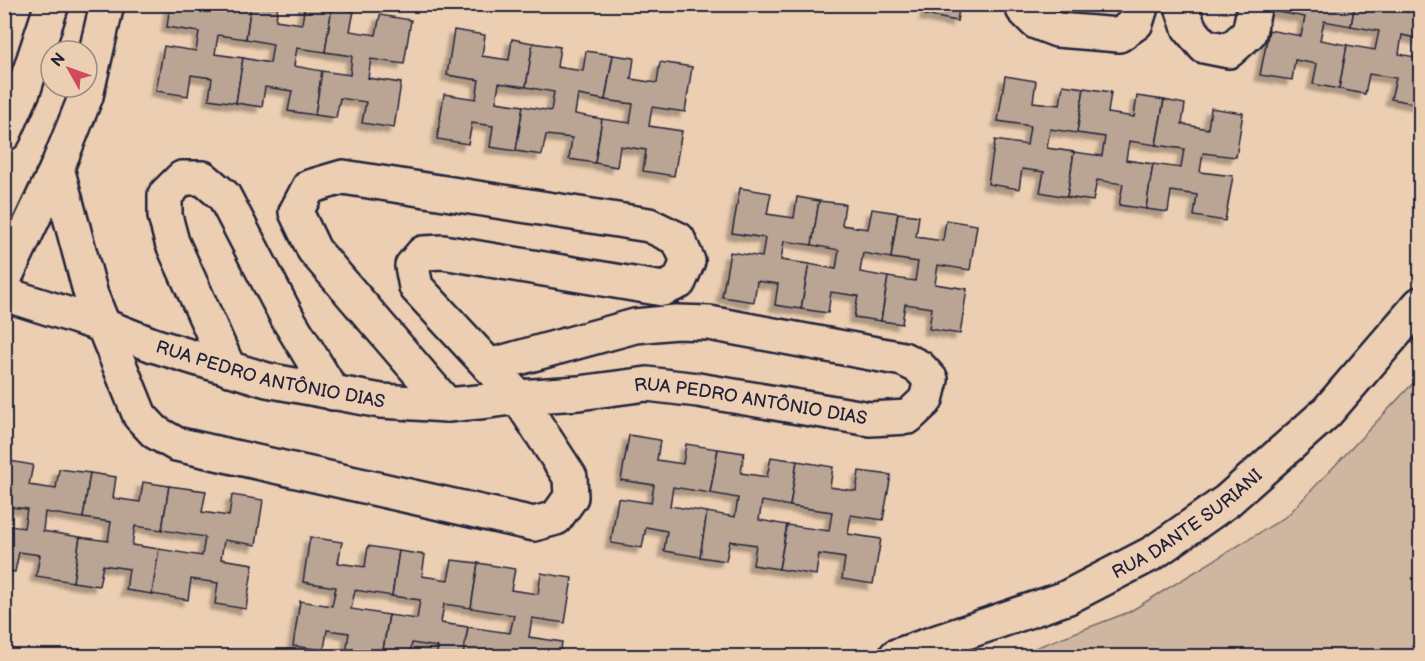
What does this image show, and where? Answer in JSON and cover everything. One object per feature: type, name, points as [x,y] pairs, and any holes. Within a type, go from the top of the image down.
[{"type":"street","points":[[4,134],[24,89],[52,4]]},
{"type":"street","points":[[4,280],[57,168],[86,96],[107,4]]},
{"type":"street","points":[[1023,4],[1023,9],[1036,22],[1057,30],[1119,35],[1136,24],[1142,4]]},
{"type":"street","points":[[1184,4],[1183,10],[1189,28],[1204,46],[1229,51],[1249,33],[1255,4]]},
{"type":"street","points":[[57,168],[91,295],[102,325],[140,416],[155,432],[176,444],[534,524],[556,518],[571,497],[570,477],[518,397],[416,287],[412,266],[423,253],[443,252],[663,290],[679,282],[688,261],[678,239],[649,225],[343,177],[309,187],[296,212],[314,250],[447,405]]},
{"type":"street","points":[[229,369],[172,242],[165,216],[165,195],[182,178],[203,178],[224,196],[288,319],[333,393]]},
{"type":"street","name":"RUA PEDRO ANTÔNIO DIAS","points":[[4,294],[102,325],[153,345],[267,380],[381,401],[447,405],[579,393],[647,384],[698,390],[870,419],[908,417],[926,400],[931,380],[919,367],[903,359],[709,323],[676,322],[635,326],[489,366]]},
{"type":"street","name":"RUA DANTE SURIANI","points":[[896,657],[1066,598],[1153,553],[1227,501],[1326,413],[1420,304]]},
{"type":"shaded area","points":[[1420,376],[1420,656],[1014,656],[1129,612],[1287,516]]},
{"type":"building","points":[[170,4],[202,4],[202,8],[228,12],[229,4],[251,4],[246,39],[218,35],[215,54],[243,58],[236,103],[209,99],[212,78],[191,75],[188,96],[156,91],[164,46],[196,51],[199,32],[167,27]]},
{"type":"building","points":[[251,4],[278,4],[276,20],[302,24],[305,4],[332,7],[325,52],[297,48],[294,66],[322,71],[315,115],[288,111],[292,91],[265,87],[262,107],[236,103],[243,58],[270,63],[273,44],[246,39]]},
{"type":"building","points":[[928,4],[960,4],[957,21],[925,15]]},
{"type":"building","points":[[1274,4],[1355,4],[1351,26],[1324,21],[1320,40],[1347,45],[1339,89],[1313,84],[1317,64],[1295,60],[1292,80],[1260,75],[1269,30],[1301,36],[1305,17],[1272,11]]},
{"type":"building","points":[[1355,4],[1383,4],[1382,7],[1408,12],[1410,4],[1420,4],[1420,39],[1402,35],[1399,54],[1420,58],[1418,104],[1391,99],[1396,78],[1369,74],[1365,94],[1339,89],[1347,45],[1375,50],[1379,31],[1351,26]]},
{"type":"building","points":[[332,7],[354,11],[350,31],[376,35],[380,15],[411,20],[404,64],[371,59],[368,78],[401,83],[394,128],[362,123],[366,102],[340,98],[336,118],[315,115],[322,71],[350,75],[352,56],[325,52]]},
{"type":"building","points":[[454,30],[485,35],[482,56],[509,60],[512,39],[533,43],[526,87],[499,83],[496,102],[523,106],[516,151],[490,147],[493,126],[472,123],[468,144],[437,139],[444,94],[476,99],[479,80],[447,75]]},
{"type":"building","points":[[533,43],[560,47],[557,67],[583,71],[586,51],[613,55],[605,100],[578,95],[575,114],[602,119],[595,163],[569,159],[572,138],[546,135],[542,155],[516,151],[523,106],[551,111],[554,92],[526,87]]},
{"type":"building","points":[[613,55],[634,58],[631,79],[657,83],[660,62],[692,67],[685,112],[652,107],[649,126],[682,131],[674,176],[643,171],[646,150],[620,146],[617,167],[595,163],[602,119],[630,123],[633,104],[605,100]]},
{"type":"building","points":[[1005,76],[1036,81],[1033,102],[1060,105],[1063,85],[1084,88],[1077,133],[1050,129],[1047,148],[1074,152],[1067,197],[1040,192],[1044,172],[1022,169],[1019,189],[988,184],[995,140],[1027,145],[1030,126],[998,121]]},
{"type":"building","points":[[1084,88],[1111,92],[1108,113],[1134,117],[1137,96],[1164,100],[1156,145],[1129,141],[1126,160],[1153,164],[1146,209],[1119,205],[1123,184],[1097,180],[1093,201],[1067,197],[1074,152],[1102,156],[1105,137],[1077,133]]},
{"type":"building","points":[[1164,100],[1185,104],[1182,124],[1208,129],[1211,108],[1243,113],[1236,157],[1203,153],[1200,172],[1233,176],[1225,221],[1194,216],[1197,195],[1171,191],[1168,212],[1146,209],[1153,164],[1181,168],[1184,149],[1156,145]]},
{"type":"building","points":[[740,188],[771,193],[767,214],[794,218],[797,197],[819,201],[812,245],[784,241],[781,260],[809,264],[801,309],[775,305],[778,284],[757,281],[754,302],[722,297],[730,252],[762,257],[765,238],[732,233]]},
{"type":"building","points":[[819,201],[845,204],[842,225],[868,229],[872,209],[898,213],[891,258],[863,253],[860,272],[888,277],[881,321],[854,317],[858,296],[831,292],[828,313],[801,309],[809,264],[836,269],[839,250],[812,245]]},
{"type":"building","points":[[898,213],[919,216],[916,237],[943,241],[946,220],[977,225],[970,270],[938,265],[935,284],[967,289],[960,334],[929,329],[932,308],[905,304],[902,324],[881,321],[888,277],[915,281],[918,262],[891,258]]},
{"type":"building","points":[[629,435],[660,440],[657,460],[683,464],[686,444],[718,449],[710,493],[673,487],[670,506],[707,512],[700,557],[664,551],[667,531],[646,527],[642,548],[611,543],[618,498],[651,503],[654,485],[621,480]]},
{"type":"building","points":[[718,449],[744,453],[741,473],[767,477],[771,457],[797,461],[790,506],[762,501],[759,520],[787,525],[779,569],[753,565],[756,545],[730,541],[726,561],[700,557],[707,512],[735,517],[738,498],[710,493]]},
{"type":"building","points":[[4,460],[33,465],[29,485],[56,489],[59,469],[90,473],[83,518],[45,512],[43,531],[80,537],[73,582],[36,576],[40,555],[19,552],[15,572],[4,571],[4,525],[24,528],[27,509],[4,506]]},
{"type":"building","points":[[797,461],[833,467],[830,487],[856,491],[859,471],[891,475],[883,520],[851,515],[848,534],[881,539],[873,584],[842,579],[845,558],[819,554],[816,575],[779,569],[787,525],[829,531],[832,512],[790,506]]},
{"type":"building","points":[[90,473],[116,477],[113,498],[140,502],[143,482],[169,486],[162,530],[135,526],[132,545],[159,549],[152,594],[126,590],[129,569],[103,565],[99,586],[73,582],[80,537],[108,541],[111,522],[83,518]]},
{"type":"building","points":[[169,486],[206,491],[202,512],[229,516],[232,495],[263,500],[256,545],[224,540],[221,559],[253,564],[246,609],[215,604],[218,583],[191,579],[188,600],[152,594],[159,549],[202,556],[205,537],[162,530]]},
{"type":"building","points":[[310,537],[342,542],[338,563],[365,567],[368,546],[399,551],[392,596],[355,590],[351,609],[389,615],[382,656],[346,654],[349,633],[327,630],[324,650],[293,646],[300,601],[332,606],[336,587],[303,582]]},
{"type":"building","points":[[399,551],[425,555],[422,576],[448,580],[452,560],[478,563],[471,608],[444,604],[441,623],[468,627],[463,656],[436,656],[438,647],[412,643],[409,656],[382,656],[389,615],[417,619],[420,600],[392,596]]},
{"type":"building","points":[[478,563],[515,569],[511,590],[538,594],[541,573],[572,578],[565,623],[532,618],[529,637],[562,642],[560,656],[463,656],[468,627],[510,633],[514,615],[471,608]]}]
